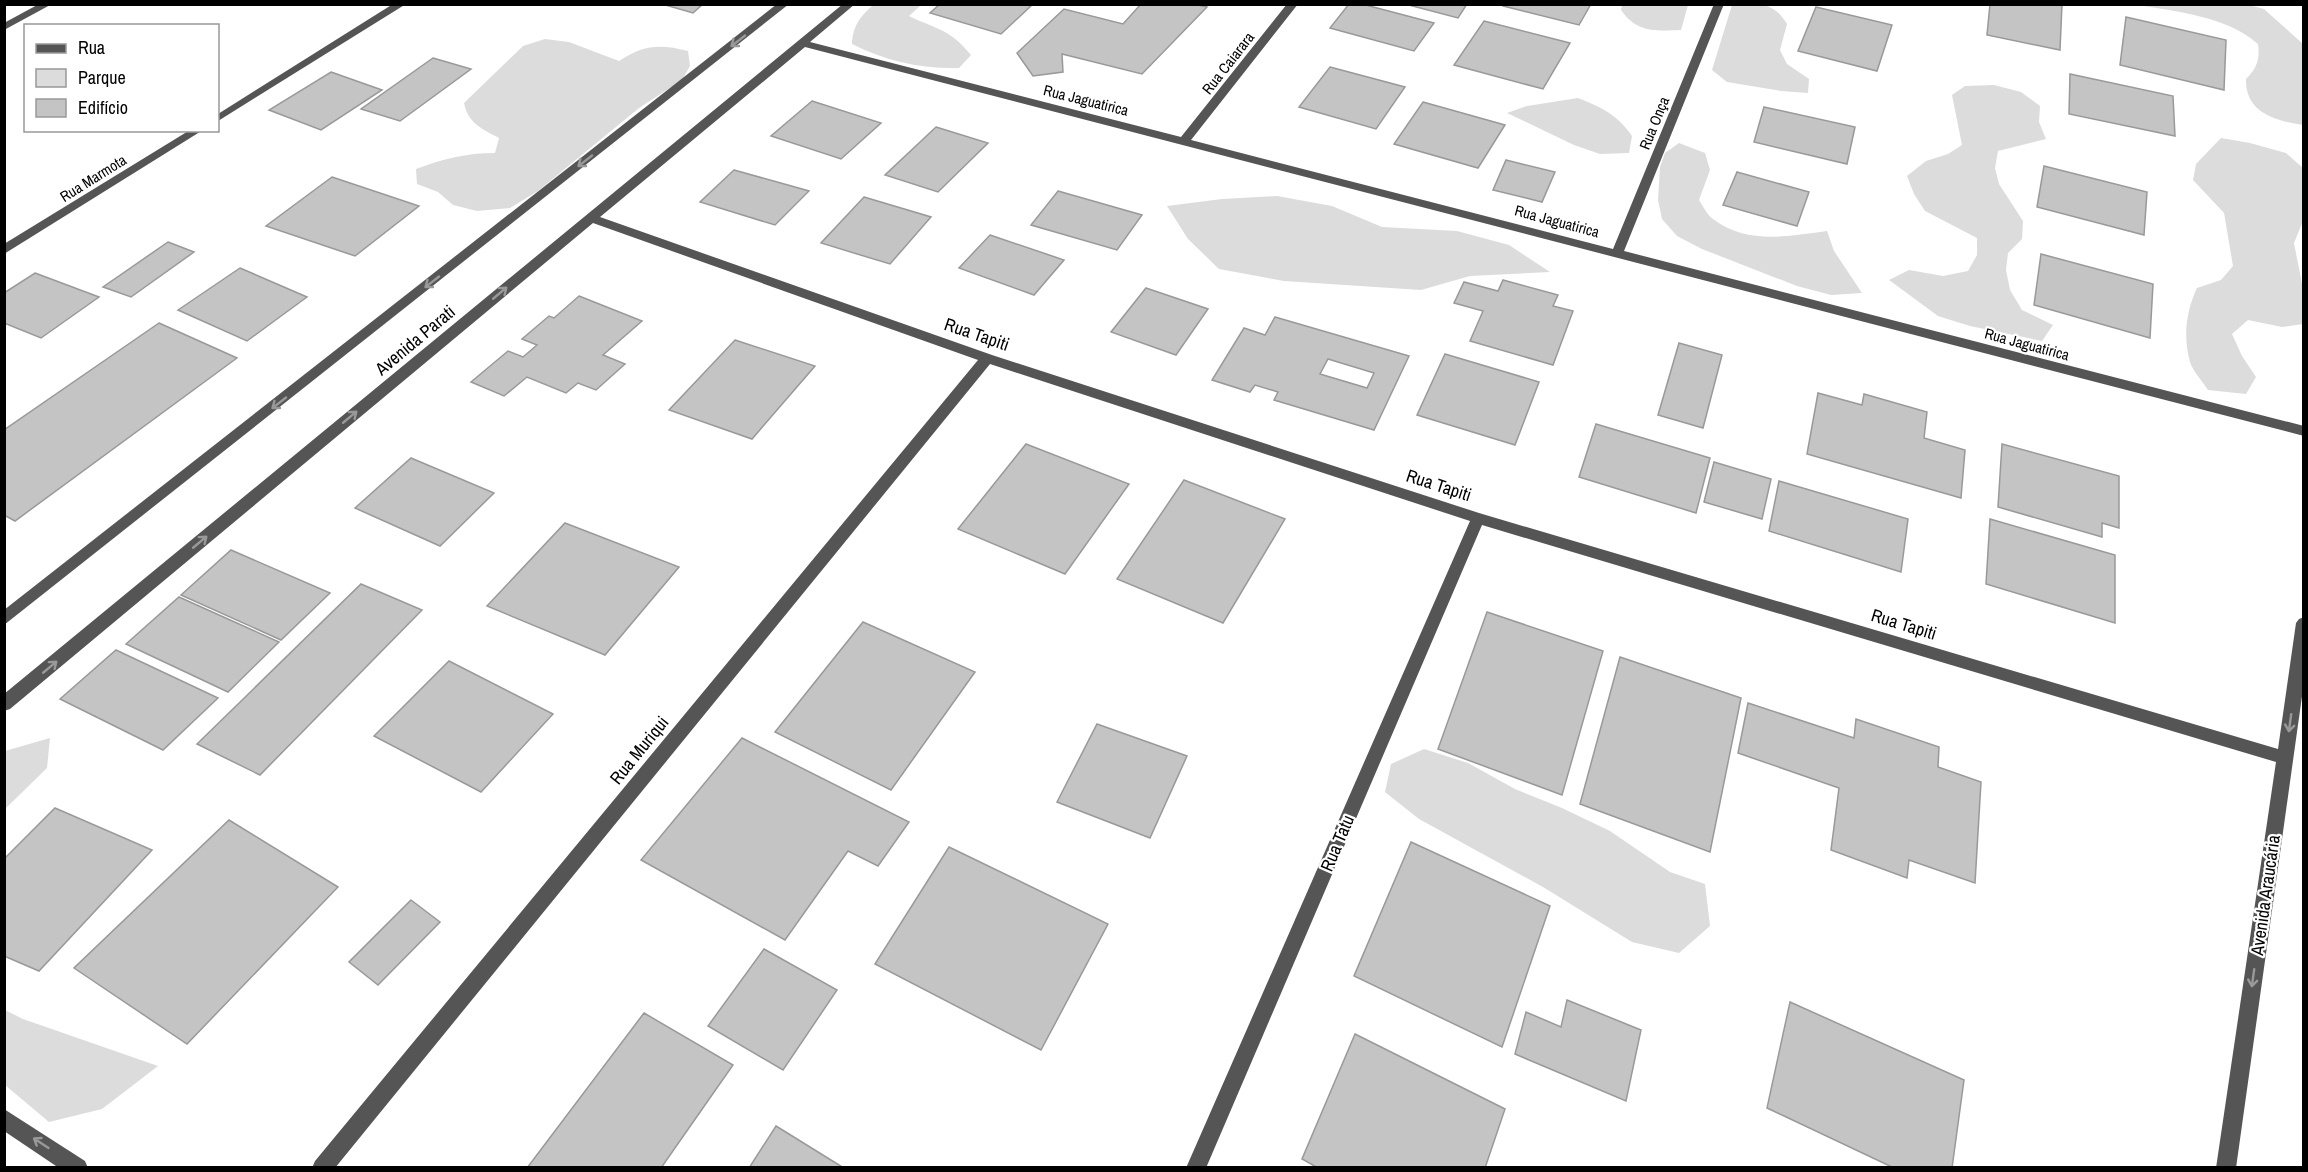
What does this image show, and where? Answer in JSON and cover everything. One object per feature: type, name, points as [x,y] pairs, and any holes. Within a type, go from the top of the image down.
[{"type":"street","points":[[4,27],[47,4]]},
{"type":"street","points":[[219,117],[401,4]]},
{"type":"street","name":"Avenida Parati","points":[[4,619],[784,4]]},
{"type":"street","name":"Avenida Parati","points":[[4,704],[850,4]]},
{"type":"street","name":"Rua Caiarara","points":[[1185,140],[1293,4]]},
{"type":"street","name":"Rua Onça","points":[[1618,252],[1719,4]]},
{"type":"street","name":"Rua Jaguatirica","points":[[802,43],[1185,140],[2304,431]]},
{"type":"street","name":"Rua Marmota","points":[[4,250],[195,132]]},
{"type":"street","name":"Rua Tapiti","points":[[590,218],[987,358],[1478,518],[2285,758]]},
{"type":"street","name":"Rua Muriqui","points":[[322,1167],[987,358]]},
{"type":"street","name":"Rua Tatu","points":[[1196,1167],[1478,518]]},
{"type":"street","name":"Avenida Araucária","points":[[2226,1167],[2304,623]]},
{"type":"street","points":[[4,1119],[78,1167]]},
{"type":"green space","points":[[874,4],[921,5],[909,16],[950,35],[971,55],[959,68],[931,67],[891,59],[852,44],[858,22]]},
{"type":"green space","points":[[1622,4],[1688,5],[1681,30],[1663,31],[1647,29],[1633,23],[1621,10]]},
{"type":"green space","points":[[2245,4],[2264,9],[2303,44],[2303,125],[2273,118],[2256,107],[2251,100],[2247,91],[2246,79],[2257,63],[2258,44],[2217,21],[2138,5]]},
{"type":"green space","points":[[1732,5],[1764,5],[1781,16],[1787,24],[1780,50],[1787,64],[1809,79],[1808,93],[1727,82],[1712,70]]},
{"type":"green space","points":[[545,39],[569,42],[619,61],[652,47],[678,49],[688,51],[690,66],[682,80],[639,108],[538,191],[510,208],[477,211],[453,205],[438,192],[417,184],[416,169],[455,157],[495,153],[499,138],[472,120],[464,103],[523,46]]},
{"type":"green space","points":[[1994,85],[2021,92],[2040,106],[2039,122],[2046,139],[1998,151],[1995,168],[1999,184],[2023,221],[2022,239],[2008,253],[2006,270],[2010,290],[2022,310],[2053,325],[2042,341],[1970,326],[1938,316],[1889,280],[1909,270],[1943,276],[1968,271],[1977,255],[1977,238],[1925,211],[1914,194],[1907,176],[1926,161],[1948,154],[1962,145],[1952,95],[1965,86]]},
{"type":"green space","points":[[1578,98],[1602,109],[1621,122],[1632,136],[1629,153],[1600,154],[1574,145],[1507,113],[1527,106]]},
{"type":"green space","points":[[2221,138],[2286,153],[2303,168],[2303,221],[2294,243],[2303,289],[2303,324],[2282,327],[2248,320],[2232,334],[2242,356],[2256,377],[2246,394],[2208,390],[2191,365],[2186,334],[2190,306],[2197,288],[2221,280],[2233,266],[2224,213],[2193,180],[2196,164]]},
{"type":"green space","points":[[1679,143],[1705,153],[1710,170],[1699,200],[1711,217],[1726,227],[1754,236],[1783,236],[1827,231],[1834,251],[1862,293],[1831,295],[1797,286],[1702,249],[1677,236],[1662,219],[1658,200],[1660,167],[1665,153]]},
{"type":"green space","points":[[1277,196],[1332,206],[1382,227],[1457,231],[1509,245],[1550,272],[1470,276],[1421,290],[1284,281],[1219,269],[1188,239],[1167,206],[1222,199]]},
{"type":"green space","points":[[50,738],[47,768],[5,809],[5,751]]},
{"type":"green space","points":[[1424,749],[1468,763],[1515,789],[1610,831],[1670,872],[1705,884],[1710,926],[1679,953],[1632,942],[1543,887],[1419,819],[1385,792],[1391,764]]},
{"type":"green space","points":[[5,1010],[23,1019],[158,1066],[102,1109],[49,1122],[5,1085]]},
{"type":"building","points":[[662,4],[703,4],[693,13]]},
{"type":"building","points":[[940,4],[1033,4],[1001,34],[930,13]]},
{"type":"building","points":[[1141,4],[1193,4],[1207,7],[1142,74],[1062,54],[1063,72],[1033,76],[1017,53],[1064,9],[1123,24]]},
{"type":"building","points":[[1349,4],[1362,4],[1434,23],[1414,51],[1330,28]]},
{"type":"building","points":[[1405,4],[1467,4],[1458,18]]},
{"type":"building","points":[[1504,4],[1591,4],[1579,25],[1503,6]]},
{"type":"building","points":[[1990,4],[2062,4],[2060,50],[1987,35]]},
{"type":"building","points":[[1816,7],[1892,25],[1877,71],[1798,51]]},
{"type":"building","points":[[2126,17],[2226,40],[2224,90],[2120,65]]},
{"type":"building","points":[[1484,21],[1570,43],[1543,89],[1454,65]]},
{"type":"building","points":[[433,58],[471,69],[400,121],[361,109]]},
{"type":"building","points":[[1330,67],[1405,87],[1376,129],[1299,107]]},
{"type":"building","points":[[331,72],[382,90],[321,130],[269,110]]},
{"type":"building","points":[[2070,74],[2173,96],[2175,136],[2069,114]]},
{"type":"building","points":[[812,101],[881,123],[841,159],[771,136]]},
{"type":"building","points":[[1423,102],[1505,125],[1478,168],[1394,144]]},
{"type":"building","points":[[1764,107],[1855,127],[1847,164],[1754,142]]},
{"type":"building","points":[[936,127],[988,143],[938,192],[885,175]]},
{"type":"building","points":[[1506,160],[1555,172],[1542,202],[1493,190]]},
{"type":"building","points":[[2044,166],[2147,192],[2144,235],[2037,207]]},
{"type":"building","points":[[734,170],[809,191],[775,225],[700,202]]},
{"type":"building","points":[[1737,172],[1809,192],[1797,226],[1723,205]]},
{"type":"building","points":[[332,177],[419,206],[355,256],[266,226]]},
{"type":"building","points":[[1058,191],[1142,215],[1117,250],[1031,225]]},
{"type":"building","points":[[864,197],[931,217],[890,264],[821,243]]},
{"type":"building","points":[[990,235],[1064,260],[1034,295],[959,268]]},
{"type":"building","points":[[168,242],[194,252],[131,297],[103,287]]},
{"type":"building","points":[[2041,254],[2153,284],[2150,338],[2034,305]]},
{"type":"building","points":[[240,268],[307,297],[247,341],[178,310]]},
{"type":"building","points":[[35,273],[99,297],[41,338],[4,323],[4,293]]},
{"type":"building","points":[[1503,280],[1558,295],[1553,306],[1573,311],[1553,365],[1470,341],[1483,311],[1454,303],[1464,282],[1498,291]]},
{"type":"building","points":[[1146,288],[1208,309],[1176,355],[1111,332]]},
{"type":"building","points":[[579,296],[642,321],[603,355],[625,364],[596,390],[578,383],[566,393],[527,377],[504,396],[471,382],[508,351],[523,357],[537,345],[522,339],[549,316],[554,318]]},
{"type":"building","points":[[1275,317],[1409,356],[1374,430],[1274,400],[1278,392],[1255,385],[1250,392],[1212,380],[1244,328],[1265,335]],"holes":[[[1328,359],[1374,373],[1367,388],[1320,374]]]},
{"type":"building","points":[[159,323],[237,358],[15,521],[4,515],[4,430]]},
{"type":"building","points":[[735,340],[815,366],[752,439],[669,410]]},
{"type":"building","points":[[1679,343],[1722,355],[1703,428],[1658,415]]},
{"type":"building","points":[[1445,354],[1539,382],[1515,445],[1417,415]]},
{"type":"building","points":[[1818,393],[1862,405],[1864,394],[1927,412],[1924,438],[1965,450],[1961,498],[1807,454]]},
{"type":"building","points":[[1596,424],[1710,458],[1696,513],[1579,477]]},
{"type":"building","points":[[1026,444],[1129,484],[1065,574],[958,529]]},
{"type":"building","points":[[2002,444],[2119,476],[2119,528],[2102,523],[2102,537],[1998,507]]},
{"type":"building","points":[[411,458],[494,493],[440,546],[355,508]]},
{"type":"building","points":[[1714,462],[1771,479],[1762,519],[1704,502]]},
{"type":"building","points":[[1184,480],[1285,519],[1223,623],[1117,579]]},
{"type":"building","points":[[1779,481],[1908,519],[1901,572],[1769,531]]},
{"type":"building","points":[[1990,519],[2115,555],[2115,623],[1986,584]]},
{"type":"building","points":[[565,523],[679,567],[605,655],[487,606]]},
{"type":"building","points":[[231,550],[330,593],[281,640],[181,595]]},
{"type":"building","points":[[361,584],[422,610],[260,775],[197,744]]},
{"type":"building","points":[[179,597],[279,642],[228,692],[126,644]]},
{"type":"building","points":[[1487,612],[1603,651],[1562,795],[1438,749]]},
{"type":"building","points":[[863,622],[975,672],[891,790],[775,732]]},
{"type":"building","points":[[116,650],[218,698],[163,750],[60,699]]},
{"type":"building","points":[[1620,657],[1741,698],[1710,852],[1580,804]]},
{"type":"building","points":[[449,661],[553,714],[481,792],[374,736]]},
{"type":"building","points":[[1748,703],[1854,738],[1856,719],[1939,747],[1938,767],[1981,782],[1975,883],[1909,860],[1907,878],[1831,850],[1839,788],[1738,753]]},
{"type":"building","points":[[1097,724],[1187,756],[1150,838],[1057,802]]},
{"type":"building","points":[[742,738],[909,822],[878,866],[848,851],[785,940],[641,860]]},
{"type":"building","points":[[55,808],[152,850],[39,971],[4,956],[4,859]]},
{"type":"building","points":[[229,820],[338,887],[187,1044],[74,968]]},
{"type":"building","points":[[1411,842],[1550,906],[1502,1047],[1354,976]]},
{"type":"building","points":[[949,847],[1108,924],[1041,1050],[875,964]]},
{"type":"building","points":[[411,900],[440,922],[378,985],[349,962]]},
{"type":"building","points":[[764,949],[837,990],[783,1070],[708,1026]]},
{"type":"building","points":[[1567,1000],[1641,1030],[1626,1101],[1515,1054],[1526,1012],[1561,1027]]},
{"type":"building","points":[[1790,1002],[1964,1080],[1952,1168],[1894,1168],[1767,1108]]},
{"type":"building","points":[[644,1013],[733,1065],[661,1168],[527,1168]]},
{"type":"building","points":[[1355,1034],[1505,1109],[1485,1168],[1318,1168],[1302,1159]]},
{"type":"building","points":[[776,1126],[844,1168],[749,1168]]}]
